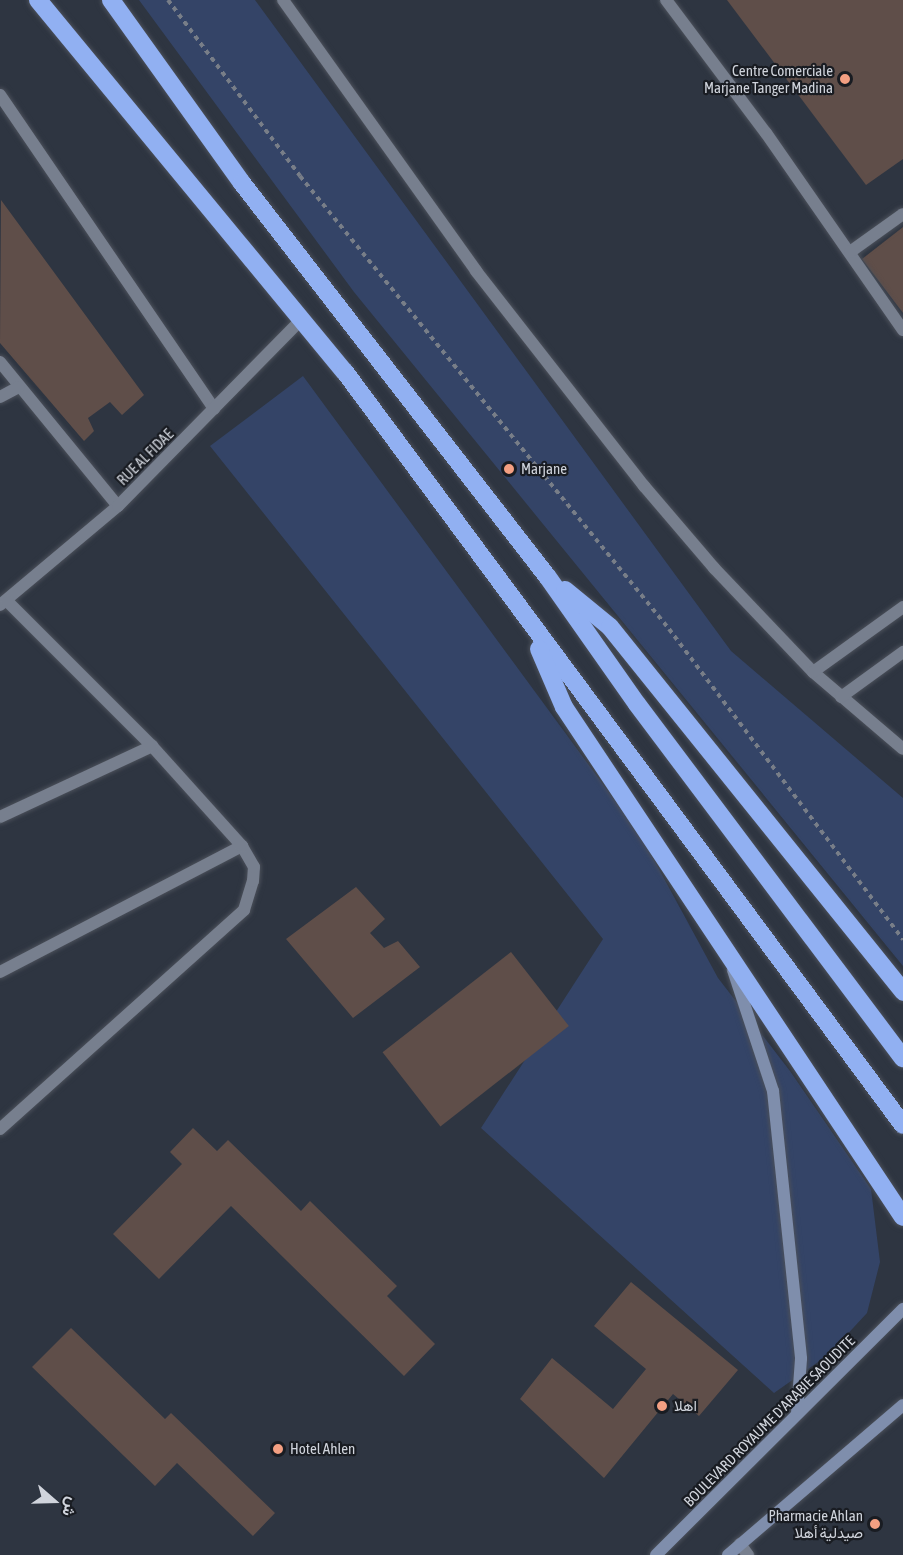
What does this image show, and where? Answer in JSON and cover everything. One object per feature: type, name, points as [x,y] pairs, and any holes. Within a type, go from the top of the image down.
[{"type":"highway","points":[[38,0],[345,372],[526,620],[903,1125]]},
{"type":"highway","points":[[111,0],[242,183],[547,576],[637,704],[903,1058]]},
{"type":"highway","points":[[547,576],[610,627],[903,992]]},
{"type":"highway","points":[[526,620],[564,707],[903,1217]]},
{"type":"main road","points":[[726,949],[773,1091],[801,1359],[797,1414]]},
{"type":"main road","name":"BOULEVARD ROYAUME D'ARABIE SAOUDITE","points":[[656,1555],[903,1309]]},
{"type":"main road","points":[[728,1555],[903,1405]]},
{"type":"street","points":[[283,0],[476,272],[686,537],[813,672],[903,749]]},
{"type":"street","points":[[666,0],[850,252],[903,330]]},
{"type":"street","points":[[0,95],[214,409]]},
{"type":"street","points":[[850,252],[903,214]]},
{"type":"street","name":"RUE AL FIDAE","points":[[4,603],[118,506],[301,320]]},
{"type":"street","points":[[0,362],[118,506]]},
{"type":"street","points":[[0,397],[19,387]]},
{"type":"street","points":[[0,1129],[244,910],[252,891],[254,867],[242,846],[152,746],[4,603]]},
{"type":"street","points":[[813,672],[903,607]]},
{"type":"street","points":[[841,697],[903,652]]},
{"type":"street","points":[[0,817],[152,746]]},
{"type":"street","points":[[0,972],[242,846]]},
{"type":"street","points":[[740,1544],[748,1555]]},
{"type":"path","points":[[168,0],[300,176],[669,629],[903,939]]},
{"type":"shaded area","points":[[139,0],[255,0],[731,651],[903,798],[903,966],[354,292]]},
{"type":"shaded area","points":[[303,376],[641,836],[718,978],[790,1071],[871,1189],[880,1262],[867,1313],[828,1355],[774,1393],[481,1128],[603,939],[210,446]]},
{"type":"building","name":"Centre Comerciale Marjane Tanger Madina","points":[[727,0],[903,0],[903,159],[866,185]]},
{"type":"building","points":[[1,200],[144,395],[122,415],[110,402],[88,418],[94,431],[84,441],[0,343]]},
{"type":"building","points":[[903,227],[903,313],[862,259]]},
{"type":"building","points":[[356,887],[385,919],[370,933],[384,948],[398,941],[420,967],[353,1018],[286,939]]},
{"type":"building","points":[[511,952],[569,1026],[440,1126],[383,1052]]},
{"type":"building","points":[[193,1128],[217,1151],[228,1140],[301,1211],[310,1201],[397,1286],[387,1296],[435,1344],[404,1376],[231,1206],[159,1279],[113,1234],[182,1164],[170,1152]]},
{"type":"building","points":[[631,1282],[738,1370],[699,1416],[673,1394],[604,1478],[520,1399],[552,1358],[613,1409],[646,1369],[594,1326]]},
{"type":"building","points":[[71,1328],[165,1419],[171,1413],[275,1513],[253,1536],[177,1463],[155,1486],[32,1367]]},
{"type":"place","name":"Centre Comerciale Marjane Tanger Madina","points":[[845,79]]},
{"type":"place","name":"Marjane","points":[[509,469]]},
{"type":"place","name":"اهلا","points":[[662,1406]]},
{"type":"place","name":"Hotel Ahlen","points":[[278,1449]]},
{"type":"place","name":"Pharmacie Ahlan صيدلية أهلا","points":[[875,1524]]}]
